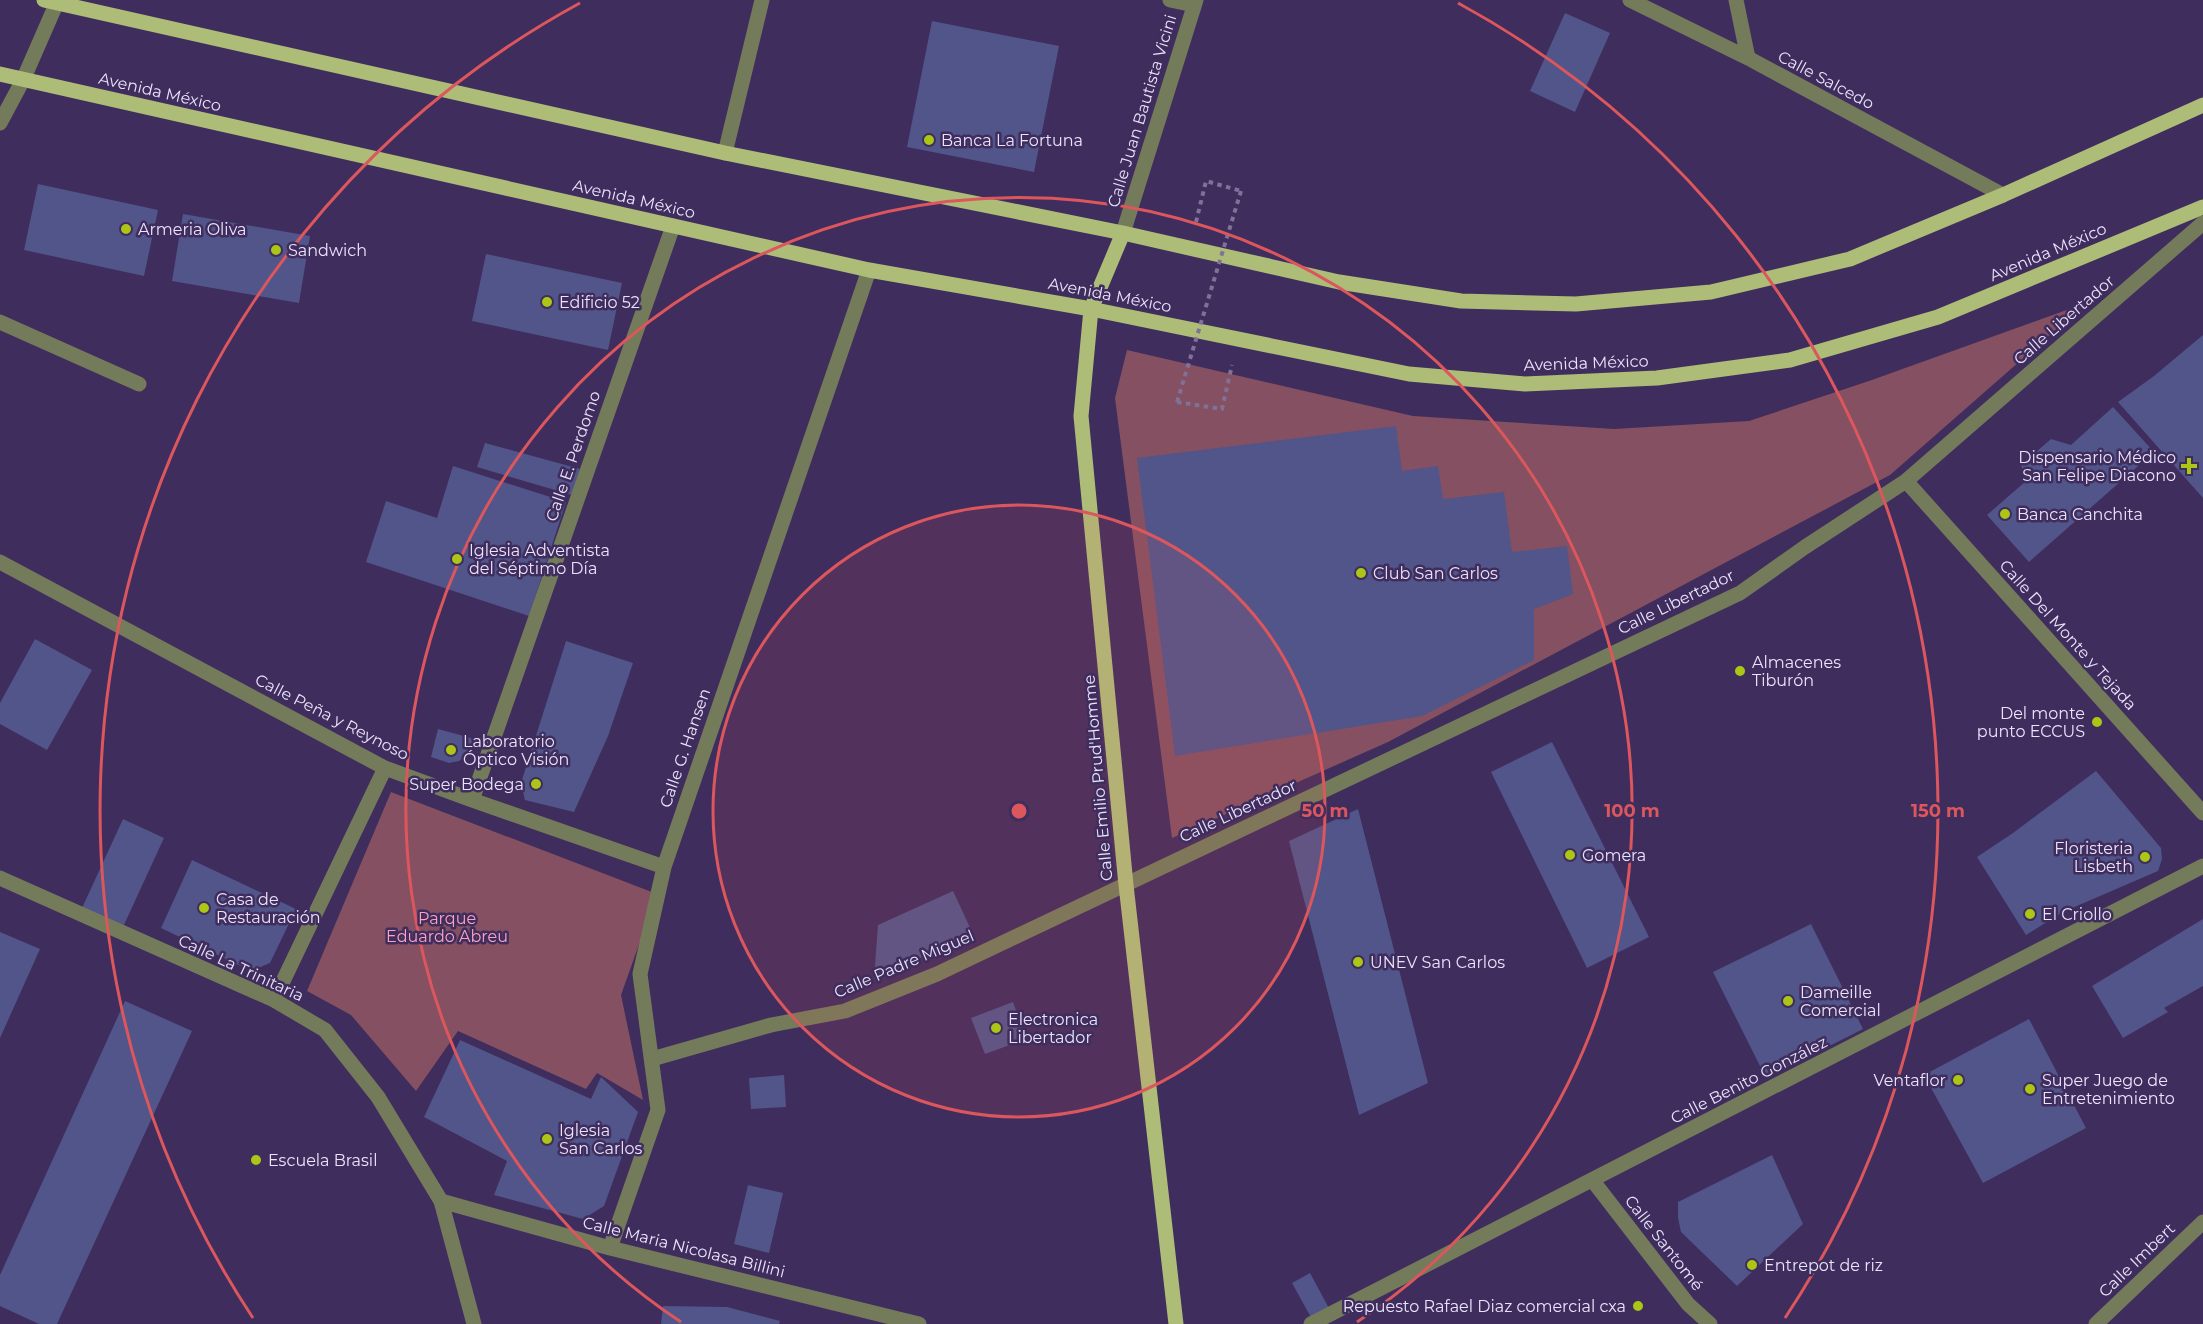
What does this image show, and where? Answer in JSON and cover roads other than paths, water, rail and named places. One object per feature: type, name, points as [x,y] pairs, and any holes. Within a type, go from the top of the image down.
[{"type":"main road","points":[[53,1],[725,153],[1123,233],[1338,282],[1461,301],[1576,304],[1711,291],[1850,259],[2003,195],[2203,105]]},
{"type":"main road","name":"Avenida México","points":[[0,74],[869,270],[1091,309],[1409,374],[1525,384],[1657,378],[1779,362],[1938,317],[2203,207]]},
{"type":"main road","name":"Calle Emilio Prud'Homme","points":[[1123,233],[1091,309],[1081,416],[1126,885],[1176,1324]]},
{"type":"street","points":[[725,153],[762,0]]},
{"type":"street","points":[[1170,0],[1195,2]]},
{"type":"street","name":"Calle Salcedo","points":[[1630,0],[1748,58],[2003,195]]},
{"type":"street","points":[[1736,0],[1748,58]]},
{"type":"street","points":[[0,123],[23,80],[53,1]]},
{"type":"street","name":"Calle Juan Bautista Vicini","points":[[1123,233],[1195,2]]},
{"type":"street","name":"Calle Libertador","points":[[1126,885],[1740,593],[1906,481],[2203,223]]},
{"type":"street","name":"Calle E. Perdomo","points":[[472,800],[673,226]]},
{"type":"street","name":"Calle G. Hansen","points":[[610,1248],[658,1110],[640,974],[664,867],[869,270]]},
{"type":"street","points":[[0,322],[139,384]]},
{"type":"street","name":"Calle Del Monte y Tejada","points":[[1906,481],[2203,813]]},
{"type":"street","name":"Calle Peña y Reynoso","points":[[0,562],[385,768],[664,867]]},
{"type":"street","points":[[274,1000],[385,768]]},
{"type":"street","name":"Calle Benito González","points":[[1311,1324],[2203,866]]},
{"type":"street","name":"Calle La Trinitaria","points":[[0,878],[274,1000],[325,1030],[378,1097],[441,1201],[474,1324]]},
{"type":"street","name":"Calle Padre Miguel","points":[[652,1059],[771,1025],[845,1011],[937,974],[1126,885]]},
{"type":"street","name":"Calle Santomé","points":[[1593,1181],[1688,1304],[1710,1324]]},
{"type":"street","name":"Calle Maria Nicolasa Billini","points":[[441,1201],[610,1248],[919,1324]]},
{"type":"street","name":"Calle Imbert","points":[[2096,1324],[2203,1222]]},
{"type":"street","points":[[1688,1304],[1690,1324]]},
{"type":"place","name":"Banca La Fortuna","points":[[929,140]]},
{"type":"place","name":"Armeria Oliva","points":[[126,229]]},
{"type":"place","name":"Sandwich","points":[[276,250]]},
{"type":"place","name":"Edificio 52","points":[[547,302]]},
{"type":"place","name":"Dispensario Médico San Felipe Diacono","points":[[2189,466]]},
{"type":"place","name":"Banca Canchita","points":[[2005,514]]},
{"type":"place","name":"Iglesia Adventista del Séptimo Día","points":[[457,559]]},
{"type":"place","name":"Club San Carlos","points":[[1361,573]]},
{"type":"place","name":"Almacenes Tiburón","points":[[1740,671]]},
{"type":"place","name":"Del monte punto ECCUS","points":[[2097,722]]},
{"type":"place","name":"Laboratorio Óptico Visión","points":[[451,750]]},
{"type":"place","name":"Super Bodega","points":[[536,784]]},
{"type":"place","name":"Gomera","points":[[1570,855]]},
{"type":"place","name":"Floristeria Lisbeth","points":[[2145,857]]},
{"type":"place","name":"Casa de Restauración","points":[[204,908]]},
{"type":"place","name":"El Criollo","points":[[2030,914]]},
{"type":"place","name":"UNEV San Carlos","points":[[1358,962]]},
{"type":"place","name":"Dameille Comercial","points":[[1788,1001]]},
{"type":"place","name":"Electronica Libertador","points":[[996,1028]]},
{"type":"place","name":"Ventaflor","points":[[1958,1080]]},
{"type":"place","name":"Super Juego de Entretenimiento","points":[[2030,1089]]},
{"type":"place","name":"Iglesia San Carlos","points":[[547,1139]]},
{"type":"place","name":"Escuela Brasil","points":[[256,1160]]},
{"type":"place","name":"Entrepot de riz","points":[[1752,1265]]},
{"type":"place","name":"Repuesto Rafael Diaz comercial cxa","points":[[1638,1306]]},
{"type":"park label","name":"Parque Eduardo Abreu","points":[[447,927]]}]
